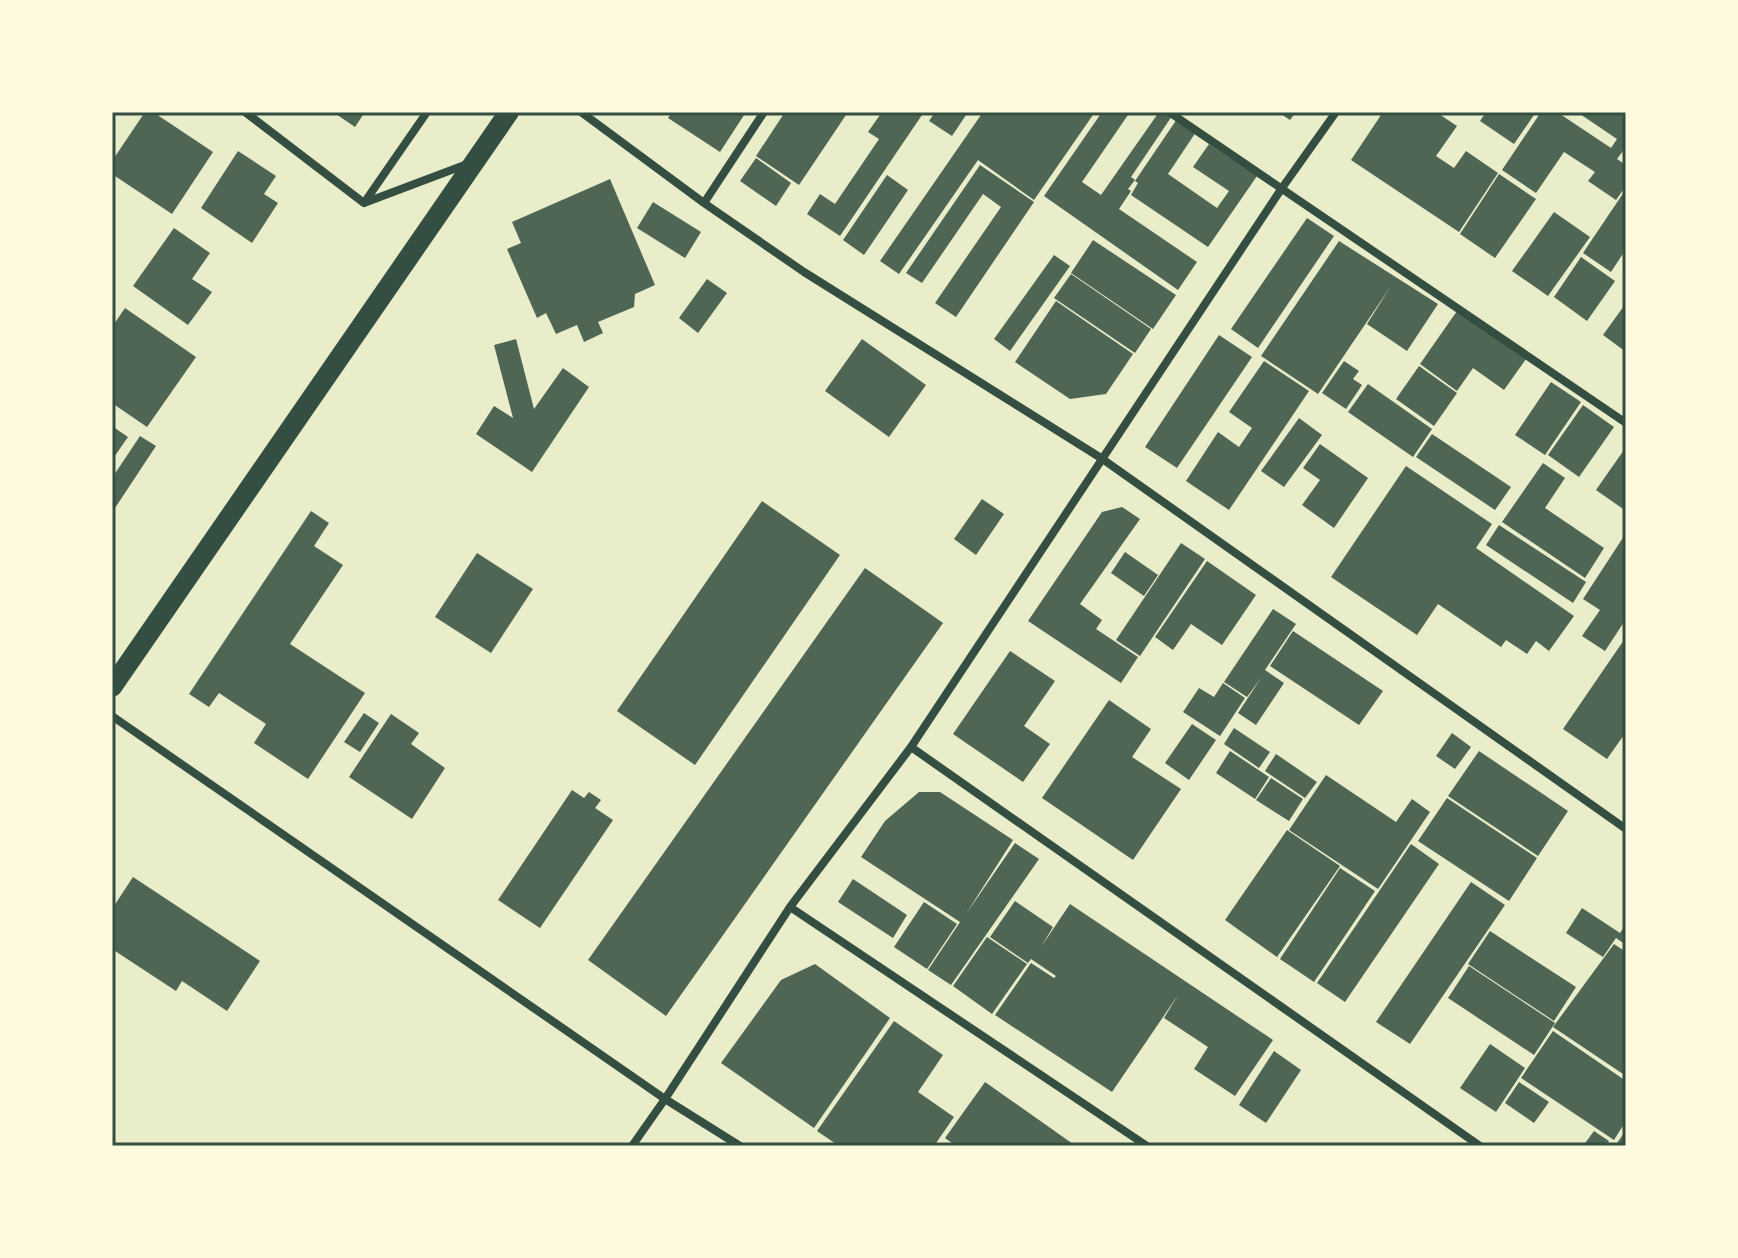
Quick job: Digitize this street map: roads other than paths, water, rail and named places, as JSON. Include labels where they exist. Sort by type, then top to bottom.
[{"type":"main road","points":[[112,687],[509,112]]},
{"type":"street","points":[[245,112],[364,203]]},
{"type":"street","points":[[364,203],[427,112]]},
{"type":"street","points":[[581,112],[804,272],[1101,458],[1626,829]]},
{"type":"street","points":[[704,203],[764,112]]},
{"type":"street","points":[[1169,112],[1626,423]]},
{"type":"street","points":[[632,1146],[790,907],[911,747],[1101,458],[1336,112]]},
{"type":"street","points":[[364,203],[478,159]]},
{"type":"street","points":[[112,716],[665,1099],[740,1146]]},
{"type":"street","points":[[911,747],[1480,1146]]},
{"type":"street","points":[[790,907],[1147,1146]]}]
